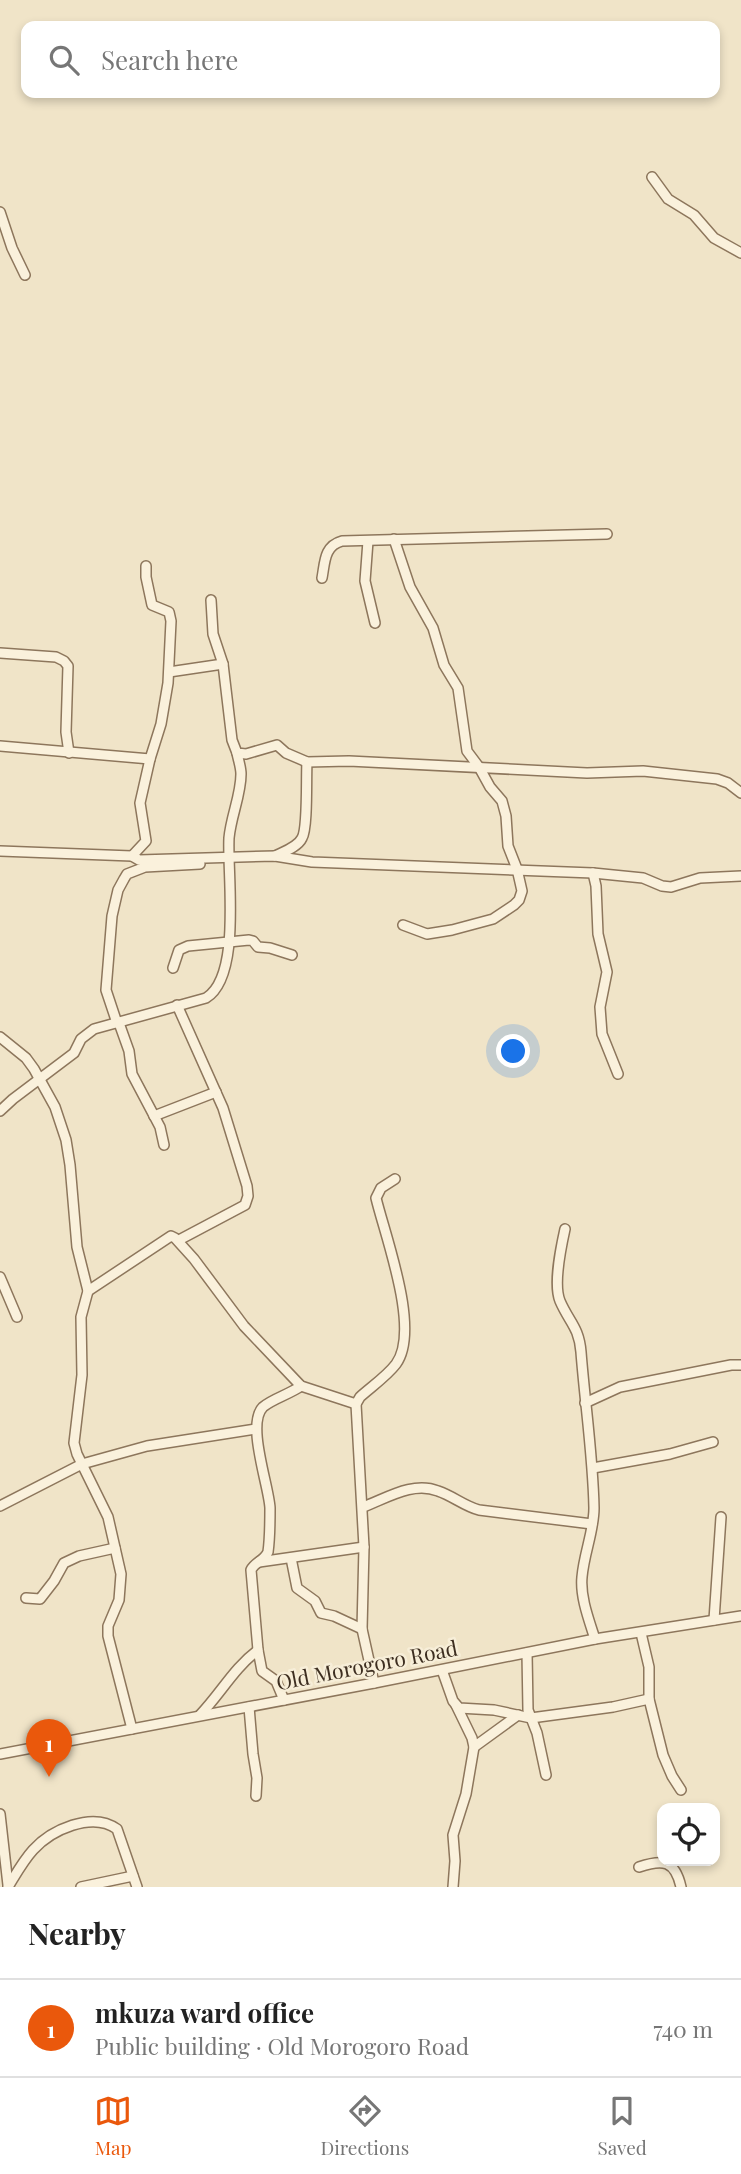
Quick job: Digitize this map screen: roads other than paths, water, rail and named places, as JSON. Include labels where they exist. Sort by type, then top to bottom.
[{"type":"street","points":[[652,177],[668,199],[694,215],[714,238],[741,253]]},
{"type":"street","points":[[0,212],[12,248],[25,275]]},
{"type":"street","points":[[322,578],[327,550],[333,543],[342,541],[607,534]]},
{"type":"street","points":[[394,539],[410,587],[433,628],[444,665],[458,688],[465,746],[490,787],[502,801],[508,846],[522,891],[519,900],[493,919],[427,934],[403,925]]},
{"type":"street","points":[[368,541],[365,581],[375,623]]},
{"type":"street","points":[[132,856],[146,841],[140,803],[161,724],[169,672],[171,616],[165,609],[152,605],[146,566]]},
{"type":"street","points":[[0,1111],[74,1053],[85,1035],[94,1029],[206,998],[213,994],[219,982],[229,953],[232,901],[229,837],[241,773],[232,740],[223,664],[213,634],[211,600]]},
{"type":"street","points":[[0,653],[56,657],[68,666],[66,732],[69,753]]},
{"type":"street","points":[[169,672],[223,664]]},
{"type":"street","points":[[237,752],[246,754],[277,745],[286,753],[307,762],[349,761],[587,773],[643,771],[717,779],[741,793]]},
{"type":"street","points":[[0,746],[150,759]]},
{"type":"street","points":[[275,856],[303,838],[307,762]]},
{"type":"street","points":[[0,851],[132,856],[139,860],[231,860]]},
{"type":"street","points":[[164,1145],[155,1116],[132,1074],[129,1051],[106,990],[112,916],[118,890],[127,874],[135,870],[275,856],[312,862],[593,873],[643,878],[671,887],[700,878],[741,876]]},
{"type":"street","points":[[593,873],[598,934],[607,972],[600,1007],[602,1034],[618,1074]]},
{"type":"street","points":[[173,968],[182,947],[253,940],[258,947],[292,955]]},
{"type":"street","points":[[177,1005],[216,1092],[243,1170],[248,1196],[245,1205],[179,1240]]},
{"type":"street","points":[[0,1037],[26,1058],[55,1107],[66,1140],[77,1247],[88,1291],[81,1317],[82,1375],[74,1443],[108,1517],[121,1574],[121,1589],[108,1626],[108,1636],[132,1729]]},
{"type":"street","points":[[155,1116],[216,1092]]},
{"type":"street","points":[[374,1684],[362,1629],[365,1547],[356,1404],[359,1397],[398,1362],[401,1352],[404,1314],[397,1273],[376,1198],[382,1188],[395,1179]]},
{"type":"street","points":[[565,1229],[558,1294],[579,1333],[593,1468],[594,1512],[581,1579],[586,1613],[595,1639]]},
{"type":"street","points":[[88,1291],[158,1243],[171,1237],[179,1240],[244,1326],[301,1386],[356,1404]]},
{"type":"street","points":[[0,1277],[17,1317]]},
{"type":"street","points":[[585,1403],[620,1387],[741,1365]]},
{"type":"street","points":[[284,1700],[276,1681],[262,1671],[258,1650],[251,1570],[268,1552],[270,1508],[256,1429],[259,1414],[264,1407],[301,1386]]},
{"type":"street","points":[[0,1506],[82,1464],[147,1446],[256,1429]]},
{"type":"street","points":[[593,1468],[670,1454],[713,1442]]},
{"type":"street","points":[[363,1507],[418,1487],[439,1491],[479,1510],[592,1524]]},
{"type":"street","points":[[714,1620],[721,1517]]},
{"type":"street","points":[[259,1562],[365,1547]]},
{"type":"street","points":[[26,1598],[40,1599],[64,1563],[79,1556],[115,1548]]},
{"type":"street","points":[[291,1558],[297,1588],[315,1601],[321,1613],[362,1629]]},
{"type":"street","name":"Old Morogoro Road","points":[[0,1754],[374,1684],[595,1639],[741,1616]]},
{"type":"street","points":[[641,1633],[649,1667],[649,1699],[663,1755],[681,1790]]},
{"type":"street","points":[[199,1716],[233,1673],[258,1650]]},
{"type":"street","points":[[527,1653],[528,1710],[537,1733],[545,1775]]},
{"type":"street","points":[[442,1670],[474,1747],[466,1794],[453,1835],[453,1887]]},
{"type":"street","points":[[456,1705],[459,1708],[531,1718],[613,1707],[649,1699]]},
{"type":"street","points":[[249,1707],[257,1778],[256,1796]]},
{"type":"street","points":[[474,1747],[518,1715]]},
{"type":"street","points":[[0,1814],[8,1887]]},
{"type":"street","points":[[8,1887],[35,1848],[65,1828],[90,1822],[112,1825],[117,1829],[136,1887]]},
{"type":"street","points":[[639,1867],[650,1863],[666,1863],[674,1869],[681,1887]]},
{"type":"street","points":[[81,1887],[133,1876]]},
{"type":"place","name":"mkuza ward office","points":[[49,1777]]}]
